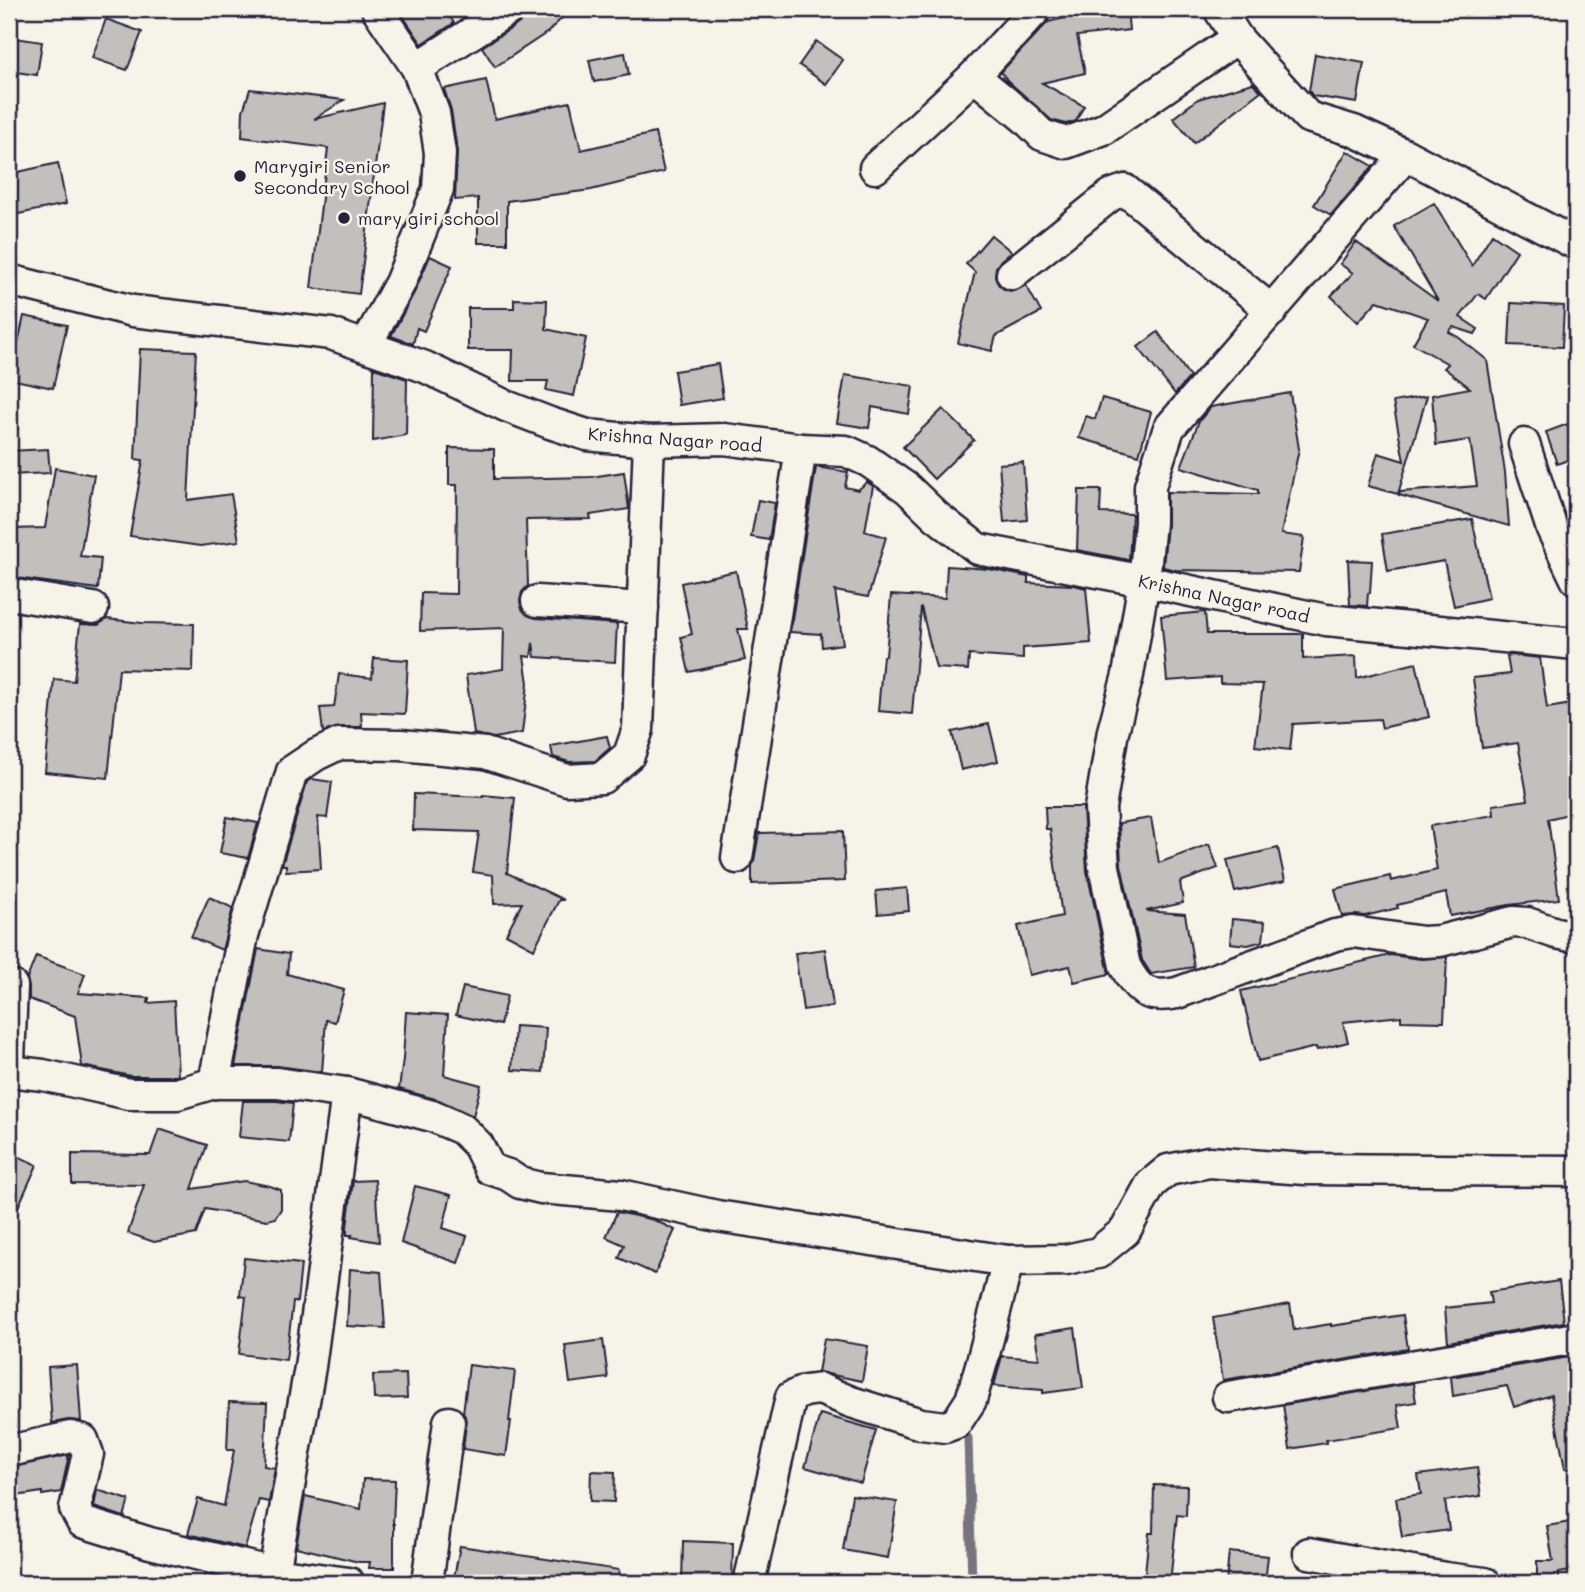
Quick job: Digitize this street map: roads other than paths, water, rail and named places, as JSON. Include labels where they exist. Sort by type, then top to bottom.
[{"type":"street","points":[[366,345],[400,283],[438,189],[440,153],[435,113],[417,68],[377,9]]},
{"type":"street","points":[[417,68],[509,9]]},
{"type":"street","points":[[875,168],[974,76],[1036,9]]},
{"type":"street","points":[[1219,9],[1237,38],[1308,117],[1354,131],[1406,155],[1576,244]]},
{"type":"street","points":[[974,76],[1042,135],[1066,143],[1104,129],[1237,38]]},
{"type":"street","points":[[1406,155],[1169,428],[1150,486],[1150,523],[1144,581],[1128,675],[1113,731],[1100,808],[1104,867],[1125,966],[1132,980],[1145,993],[1162,996],[1177,993],[1318,940],[1353,932],[1440,942],[1513,922],[1527,923],[1576,937]]},
{"type":"street","points":[[1012,274],[1111,195],[1125,190],[1272,311]]},
{"type":"street","name":"Krishna Nagar road","points":[[9,280],[134,311],[331,334],[425,367],[506,407],[587,435],[649,441],[724,439],[801,449],[846,451],[868,461],[908,489],[936,516],[978,549],[1326,620],[1576,644]]},
{"type":"street","points":[[214,1083],[243,935],[292,771],[316,755],[340,744],[401,745],[485,753],[567,780],[602,779],[629,755],[638,729],[649,441]]},
{"type":"street","points":[[1524,444],[1552,529],[1576,579]]},
{"type":"street","points":[[737,858],[801,449]]},
{"type":"street","points":[[9,594],[93,608]]},
{"type":"street","points":[[537,601],[643,608]]},
{"type":"street","points":[[9,985],[12,986],[9,1061]]},
{"type":"street","points":[[9,1071],[43,1075],[129,1094],[177,1094],[214,1083],[277,1083],[347,1093],[432,1116],[463,1129],[478,1145],[490,1169],[508,1175],[520,1183],[541,1188],[621,1195],[717,1216],[1008,1261],[1066,1260],[1098,1253],[1125,1231],[1151,1184],[1168,1170],[1209,1162],[1305,1169],[1576,1171]]},
{"type":"street","points":[[273,1578],[310,1367],[347,1093]]},
{"type":"street","points":[[749,1583],[791,1397],[805,1391],[820,1390],[921,1424],[945,1427],[956,1423],[971,1400],[1008,1261]]},
{"type":"street","points":[[1228,1397],[1576,1338]]},
{"type":"street","points":[[427,1583],[449,1422]]},
{"type":"street","points":[[9,1451],[71,1437],[83,1440],[88,1454],[75,1509],[82,1522],[273,1578],[349,1583]]},
{"type":"street","points":[[1309,1553],[1445,1581],[1485,1583]]},
{"type":"waterway","points":[[968,1438],[972,1583]]},
{"type":"place","name":"Marygiri Senior Secondary School","points":[[240,176]]},
{"type":"place","name":"mary giri school","points":[[344,218]]}]
